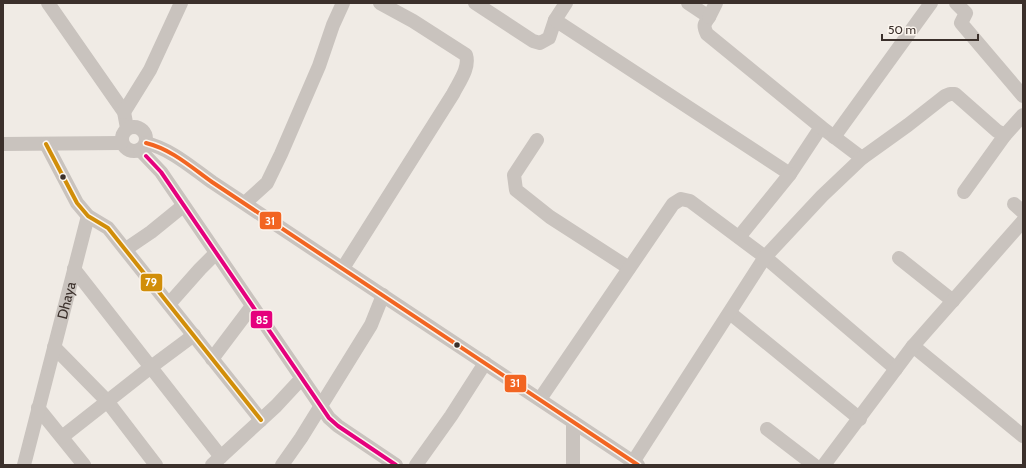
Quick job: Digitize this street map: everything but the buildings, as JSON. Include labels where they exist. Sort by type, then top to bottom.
[{"type":"street","points":[[48,3],[124,112],[128,128]]},
{"type":"street","points":[[124,112],[150,70],[181,3]]},
{"type":"street","points":[[245,203],[267,183],[319,66],[333,25],[343,3]]},
{"type":"street","points":[[343,268],[453,94],[468,61],[466,56],[413,21],[380,3]]},
{"type":"street","points":[[475,3],[533,41],[540,43],[549,38],[556,20],[566,3]]},
{"type":"street","points":[[688,3],[709,17]]},
{"type":"street","points":[[716,3],[704,24],[707,34],[821,127],[862,158]]},
{"type":"street","points":[[834,136],[931,3]]},
{"type":"street","points":[[956,3],[966,12],[961,23],[1023,96]]},
{"type":"street","points":[[556,20],[790,174]]},
{"type":"street","points":[[3,144],[121,143],[129,151],[136,151],[143,147],[166,150],[635,463],[730,313],[758,265],[822,196],[862,158],[945,96],[950,94],[955,94],[997,131],[1005,135]]},
{"type":"street","points":[[964,192],[1005,135],[1022,120]]},
{"type":"street","points":[[121,143],[122,136],[128,128],[135,127],[142,130],[146,136],[143,147]]},
{"type":"street","points":[[739,237],[790,174],[821,127]]},
{"type":"street","points":[[537,140],[514,175],[516,190],[550,217],[629,268]]},
{"type":"street","points":[[46,144],[77,203],[88,216],[108,228],[126,249],[261,420]]},
{"type":"street","points":[[143,147],[329,418],[338,426],[396,465]]},
{"type":"street","points":[[540,399],[673,204],[676,200],[681,199],[690,201],[765,257],[896,369]]},
{"type":"street","points":[[126,249],[151,232],[183,206]]},
{"type":"street","name":"Dhaya","points":[[24,465],[88,216]]},
{"type":"street","points":[[824,465],[860,419],[913,346],[1023,221]]},
{"type":"street","points":[[169,304],[216,253]]},
{"type":"street","points":[[899,258],[953,301]]},
{"type":"street","points":[[74,269],[150,367],[217,461],[261,420],[302,378]]},
{"type":"street","points":[[282,465],[301,438],[320,405],[371,325],[383,295]]},
{"type":"street","points":[[212,359],[252,306]]},
{"type":"street","points":[[730,313],[860,419]]},
{"type":"street","points":[[62,437],[150,367],[194,335]]},
{"type":"street","points":[[913,346],[1023,436]]},
{"type":"street","points":[[54,347],[107,401],[156,465]]},
{"type":"street","points":[[416,465],[485,363]]},
{"type":"street","points":[[38,408],[84,465]]},
{"type":"street","points":[[573,422],[573,465]]},
{"type":"street","points":[[767,429],[814,465]]},
{"type":"transit line","name":"31","points":[[146,143],[164,150],[180,159],[212,182],[638,465]]},
{"type":"transit line","name":"79","points":[[46,144],[77,203],[88,216],[108,228],[261,420]]},
{"type":"transit line","name":"85","points":[[146,156],[161,172],[329,418],[338,426],[396,465]]}]
